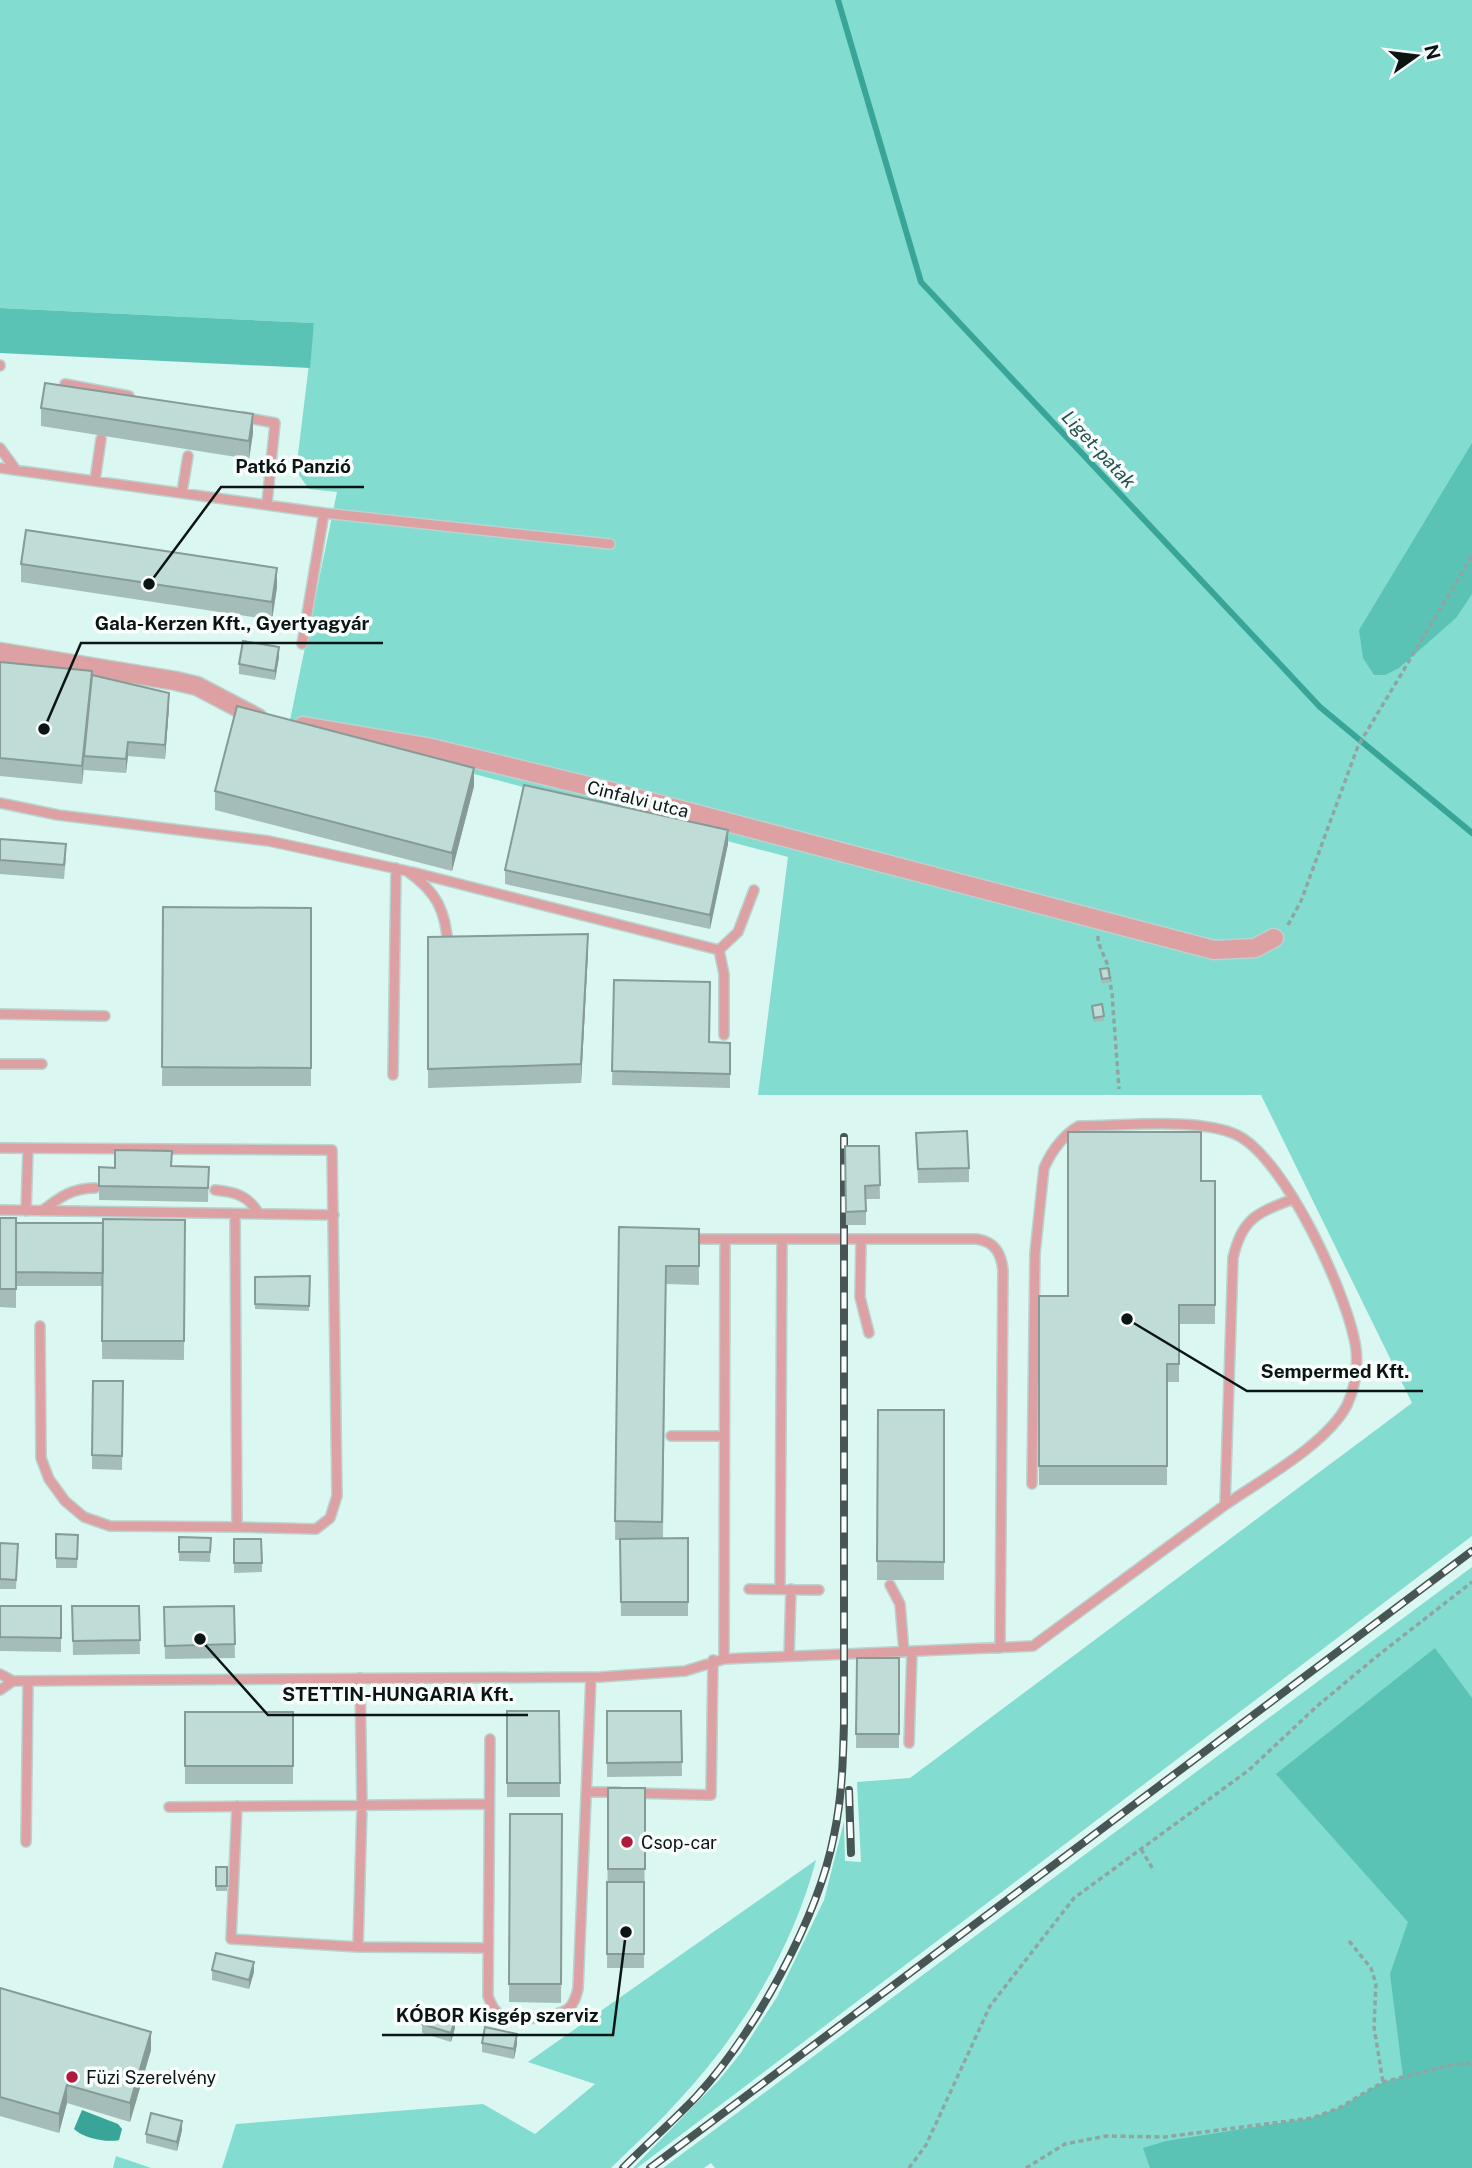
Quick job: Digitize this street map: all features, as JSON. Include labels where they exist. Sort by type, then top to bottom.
[{"type":"street","name":"Cinfalvi utca","points":[[0,652],[197,686],[252,716],[426,747],[609,790],[1214,950],[1255,948],[1274,938]]},
{"type":"lane","points":[[65,384],[144,399]]},
{"type":"lane","points":[[236,416],[275,423],[267,503]]},
{"type":"lane","points":[[95,480],[101,439]]},
{"type":"lane","points":[[0,447],[16,470]]},
{"type":"lane","points":[[182,492],[188,456]]},
{"type":"lane","points":[[0,468],[324,513],[610,544]]},
{"type":"lane","points":[[302,644],[324,513]]},
{"type":"lane","points":[[0,803],[58,816],[269,841],[396,868],[719,950]]},
{"type":"lane","points":[[393,1076],[396,868]]},
{"type":"lane","points":[[407,871],[435,895],[447,926],[448,947]]},
{"type":"lane","points":[[719,950],[738,932],[754,890]]},
{"type":"lane","points":[[719,950],[724,974],[724,1035]]},
{"type":"lane","points":[[0,1014],[105,1016]]},
{"type":"lane","points":[[0,1064],[42,1064]]},
{"type":"lane","points":[[0,1674],[13,1681],[591,1677],[685,1671],[719,1660],[1026,1648],[1042,1642],[1325,1433],[1348,1404],[1356,1378],[1356,1347],[1338,1289],[1293,1199],[1256,1149],[1237,1135],[1200,1125],[1079,1126],[1068,1133],[1049,1156],[1044,1168],[1036,1241],[1032,1484]]},
{"type":"lane","points":[[0,1147],[332,1150],[337,1496],[330,1518],[316,1529],[110,1526],[84,1517],[65,1501],[49,1479],[41,1458],[40,1326]]},
{"type":"lane","points":[[26,1211],[28,1149]]},
{"type":"lane","points":[[42,1211],[72,1190],[95,1188]]},
{"type":"lane","points":[[215,1190],[239,1194],[249,1199],[259,1214]]},
{"type":"lane","points":[[1225,1506],[1233,1258],[1237,1240],[1252,1218],[1264,1210],[1293,1199]]},
{"type":"lane","points":[[0,1210],[334,1214]]},
{"type":"lane","points":[[234,1214],[237,1527]]},
{"type":"lane","points":[[671,1239],[986,1241],[999,1251],[1003,1270],[1000,1648]]},
{"type":"lane","points":[[587,1792],[711,1795],[719,1660],[725,1240]]},
{"type":"lane","points":[[780,1589],[782,1240]]},
{"type":"lane","points":[[861,1240],[860,1297],[869,1333]]},
{"type":"lane","points":[[671,1436],[724,1436]]},
{"type":"lane","points":[[890,1585],[900,1604],[908,1651],[909,1743]]},
{"type":"lane","points":[[749,1589],[820,1590]]},
{"type":"lane","points":[[789,1656],[791,1589]]},
{"type":"lane","points":[[491,1739],[488,1996],[497,2011],[505,2016],[550,2016],[567,2010],[576,1998],[591,1677]]},
{"type":"lane","points":[[358,1947],[362,1805],[360,1678]]},
{"type":"lane","points":[[0,1690],[13,1681]]},
{"type":"lane","points":[[26,1842],[28,1681]]},
{"type":"lane","points":[[169,1807],[489,1804]]},
{"type":"lane","points":[[237,1806],[231,1940],[358,1947],[488,1948]]},
{"type":"path","points":[[1274,938],[1286,929],[1301,901],[1358,746],[1472,556]]},
{"type":"path","points":[[1099,920],[1098,942],[1107,962],[1112,994],[1119,1089]]},
{"type":"path","points":[[909,2168],[926,2146],[990,2006],[1074,1898],[1249,1770],[1366,1666],[1472,1582]]},
{"type":"path","points":[[1142,1849],[1154,1871]]},
{"type":"path","points":[[1349,1941],[1371,1968],[1376,1983],[1374,2027],[1383,2082]]},
{"type":"path","points":[[1026,2168],[1065,2144],[1106,2136],[1165,2137],[1312,2118],[1339,2108],[1383,2082],[1451,2065],[1472,2063]]},
{"type":"shaded area","points":[[0,0],[1472,0],[1472,1536],[637,2168],[633,2168],[719,2080],[740,2054],[777,1997],[824,1900],[844,1822],[845,1861],[861,1862],[857,1782],[910,1778],[1412,1403],[1261,1095],[758,1095],[788,857],[414,758],[288,730],[337,492],[309,489],[296,471],[314,323],[0,308]]},
{"type":"shaded area","points":[[0,308],[314,323],[310,368],[0,353]]},
{"type":"shaded area","points":[[1472,443],[1472,594],[1456,618],[1399,668],[1385,675],[1374,675],[1363,658],[1359,630]]},
{"type":"shaded area","points":[[1472,1567],[1472,2168],[715,2168],[711,2163],[704,2168],[663,2168]]},
{"type":"shaded area","points":[[1435,1648],[1472,1698],[1472,2168],[1150,2168],[1143,2148],[1166,2141],[1312,2118],[1339,2108],[1383,2082],[1403,2077],[1390,1974],[1408,1922],[1276,1774]]},
{"type":"shaded area","points":[[816,1860],[794,1925],[744,2018],[702,2074],[663,2118],[611,2168],[222,2168],[236,2124],[483,2104],[535,2134],[595,2084],[528,2062]]},
{"type":"shaded area","points":[[82,2110],[118,2124],[122,2129],[119,2140],[95,2139],[74,2129]]},
{"type":"shaded area","points":[[116,2156],[151,2168],[113,2168]]},
{"type":"building","points":[[45,383],[253,414],[249,441],[41,408]]},
{"type":"building","points":[[26,530],[277,568],[272,602],[21,564]]},
{"type":"building","points":[[243,641],[279,647],[275,671],[239,664]]},
{"type":"building","points":[[0,662],[92,671],[82,766],[0,758]]},
{"type":"building","points":[[92,675],[169,693],[165,745],[128,742],[126,759],[84,756]]},
{"type":"building","points":[[237,706],[474,768],[452,853],[215,791]]},
{"type":"building","points":[[524,785],[728,830],[710,915],[505,870]]},
{"type":"building","points":[[0,839],[66,844],[64,865],[0,860]]},
{"type":"building","points":[[163,907],[311,908],[311,1068],[162,1067]]},
{"type":"building","points":[[588,934],[581,1064],[428,1069],[428,937]]},
{"type":"building","points":[[1108,968],[1110,978],[1102,979],[1100,969]]},
{"type":"building","points":[[614,980],[710,982],[709,1042],[730,1043],[730,1074],[612,1071]]},
{"type":"building","points":[[1102,1004],[1104,1016],[1094,1018],[1092,1006]]},
{"type":"building","points":[[967,1131],[969,1168],[918,1169],[916,1133]]},
{"type":"building","points":[[1068,1132],[1201,1132],[1201,1181],[1215,1181],[1215,1305],[1179,1305],[1179,1364],[1167,1364],[1167,1466],[1039,1466],[1039,1296],[1068,1296]]},
{"type":"building","points":[[845,1146],[879,1146],[880,1185],[865,1186],[866,1211],[846,1212]]},
{"type":"building","points":[[115,1150],[172,1151],[171,1166],[209,1167],[208,1188],[99,1186],[99,1167],[115,1168]]},
{"type":"building","points":[[0,1218],[16,1218],[16,1289],[0,1289]]},
{"type":"building","points":[[103,1219],[185,1220],[184,1341],[102,1341]]},
{"type":"building","points":[[16,1223],[103,1223],[103,1273],[16,1272]]},
{"type":"building","points":[[619,1227],[699,1229],[699,1266],[666,1266],[662,1522],[615,1521]]},
{"type":"building","points":[[310,1276],[309,1306],[255,1304],[255,1277]]},
{"type":"building","points":[[93,1381],[123,1381],[122,1456],[92,1455]]},
{"type":"building","points":[[878,1410],[944,1410],[944,1562],[877,1561]]},
{"type":"building","points":[[56,1534],[78,1535],[77,1559],[56,1558]]},
{"type":"building","points":[[179,1537],[211,1538],[210,1552],[179,1552]]},
{"type":"building","points":[[688,1538],[688,1602],[621,1602],[620,1539]]},
{"type":"building","points":[[234,1539],[261,1539],[262,1563],[234,1563]]},
{"type":"building","points":[[0,1543],[18,1544],[16,1580],[0,1579]]},
{"type":"building","points":[[0,1606],[61,1606],[61,1638],[0,1637]]},
{"type":"building","points":[[72,1606],[139,1606],[140,1640],[73,1641]]},
{"type":"building","points":[[234,1606],[235,1644],[165,1646],[164,1607]]},
{"type":"building","points":[[857,1658],[899,1658],[899,1734],[856,1734]]},
{"type":"building","points":[[507,1711],[559,1711],[560,1783],[507,1783]]},
{"type":"building","points":[[607,1711],[681,1711],[682,1762],[607,1763]]},
{"type":"building","points":[[185,1712],[293,1712],[293,1766],[185,1766]]},
{"type":"building","name":"Csop-car","points":[[608,1788],[645,1788],[645,1869],[608,1869]]},
{"type":"building","points":[[510,1814],[562,1814],[561,1984],[509,1984]]},
{"type":"building","points":[[216,1867],[227,1867],[227,1886],[216,1886]]},
{"type":"building","points":[[607,1882],[644,1882],[644,1954],[607,1954]]},
{"type":"building","points":[[216,1953],[254,1962],[249,1980],[212,1970]]},
{"type":"building","name":"Füzi Szerelvény","points":[[0,1988],[151,2032],[130,2103],[67,2085],[59,2114],[0,2097]]},
{"type":"building","points":[[426,2010],[455,2019],[451,2033],[422,2024]]},
{"type":"building","points":[[485,2027],[517,2034],[514,2049],[482,2043]]},
{"type":"building","points":[[151,2113],[182,2121],[177,2142],[146,2134]]},
{"type":"waterway","name":"Liget-patak","points":[[838,0],[921,282],[1320,707],[1472,833]]},
{"type":"railway","points":[[623,2168],[696,2097],[718,2071],[761,2009],[781,1974],[814,1903],[834,1835],[843,1765],[844,1723],[844,1137]]},
{"type":"railway","points":[[650,2168],[1472,1551]]},
{"type":"railway","points":[[849,1790],[851,1853]]},
{"type":"place","name":"Patkó Panzió","points":[[149,584]]},
{"type":"place","name":"Gala-Kerzen Kft., Gyertyagyár","points":[[44,729]]},
{"type":"place","name":"Sempermed Kft.","points":[[1127,1319]]},
{"type":"place","name":"STETTIN-HUNGARIA Kft.","points":[[200,1639]]},
{"type":"place","name":"Csop-car","points":[[627,1842]]},
{"type":"place","name":"KÓBOR Kisgép szerviz","points":[[626,1932]]},
{"type":"place","name":"Füzi Szerelvény","points":[[72,2077]]}]
